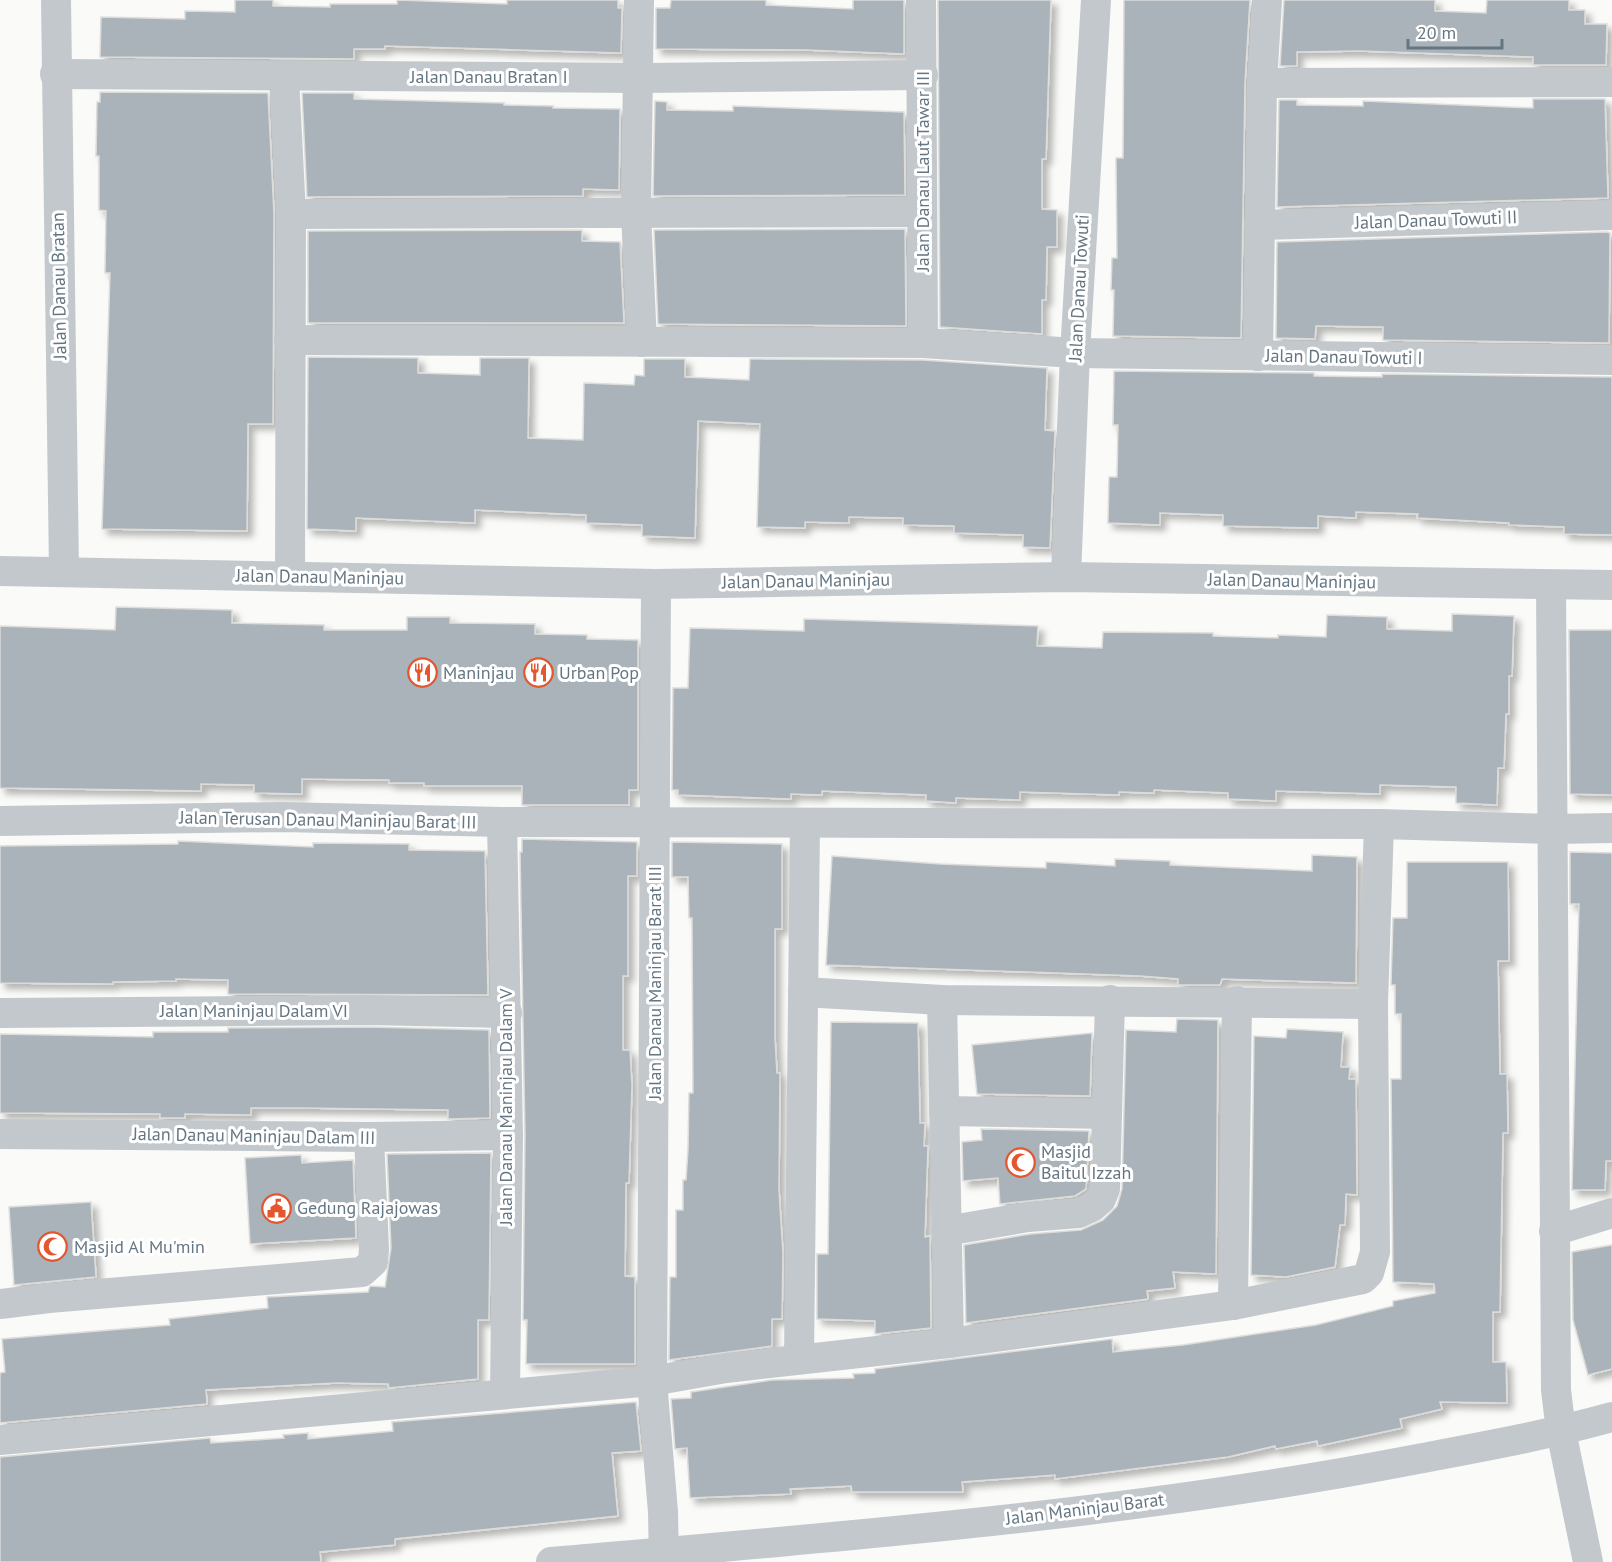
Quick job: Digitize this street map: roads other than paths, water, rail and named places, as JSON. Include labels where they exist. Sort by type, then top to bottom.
[{"type":"street","name":"Jalan Danau Bratan","points":[[56,0],[55,74],[64,571]]},
{"type":"street","points":[[639,0],[640,78],[636,213],[642,342]]},
{"type":"street","name":"Jalan Danau Laut Tawar III","points":[[921,0],[923,342]]},
{"type":"street","name":"Jalan Danau Towuti","points":[[1066,577],[1075,353],[1096,0]]},
{"type":"street","points":[[1258,356],[1262,83],[1267,0]]},
{"type":"street","name":"Jalan Danau Bratan I","points":[[55,74],[640,78],[923,75]]},
{"type":"street","points":[[284,76],[291,214],[290,576]]},
{"type":"street","points":[[1262,83],[1612,82]]},
{"type":"street","points":[[291,214],[922,212]]},
{"type":"street","name":"Jalan Danau Towuti II","points":[[1259,225],[1612,215]]},
{"type":"street","name":"Jalan Danau Towuti I","points":[[289,340],[923,342],[1075,353],[1612,360]]},
{"type":"street","name":"Jalan Danau Maninjau","points":[[0,571],[656,584],[1066,577],[1612,585]]},
{"type":"street","name":"Jalan Danau Maninjau Barat III","points":[[656,584],[652,1381],[663,1512],[664,1557]]},
{"type":"street","points":[[1551,585],[1556,1390],[1561,1431],[1588,1562]]},
{"type":"street","name":"Jalan Terusan Danau Maninjau Barat III","points":[[0,821],[281,817],[502,822],[1378,824],[1554,830],[1612,828]]},
{"type":"street","name":"Jalan Danau Maninjau Dalam V","points":[[502,822],[508,1135],[505,1393]]},
{"type":"street","points":[[799,1358],[805,824]]},
{"type":"street","points":[[0,1440],[652,1381],[799,1358],[949,1343],[1233,1305],[1363,1279],[1369,1274],[1375,1252],[1373,1004],[1378,824]]},
{"type":"street","points":[[803,992],[942,1000],[1373,1004]]},
{"type":"street","points":[[942,1000],[949,1343]]},
{"type":"street","points":[[946,1231],[1028,1217],[1079,1213],[1092,1207],[1101,1198],[1105,1189],[1110,1000]]},
{"type":"street","points":[[1233,1305],[1237,1001]]},
{"type":"street","name":"Jalan Maninjau Dalam VI","points":[[0,1012],[368,1010],[507,1013]]},
{"type":"street","points":[[944,1111],[1107,1114]]},
{"type":"street","name":"Jalan Danau Maninjau Dalam III","points":[[0,1134],[369,1137],[508,1135]]},
{"type":"street","points":[[0,1304],[362,1272],[373,1262],[374,1249],[369,1137]]},
{"type":"street","points":[[1554,1231],[1612,1213]]},
{"type":"street","name":"Jalan Maninjau Barat","points":[[552,1562],[664,1557],[1110,1508],[1314,1479],[1561,1431],[1612,1417]]},
{"type":"place","name":"Maninjau","points":[[422,673]]},
{"type":"place","name":"Urban Pop","points":[[538,673]]},
{"type":"place","name":"Masjid Baitul Izzah","points":[[1020,1162]]},
{"type":"place","name":"Gedung Rajajowas","points":[[276,1208]]},
{"type":"place","name":"Masjid Al Mu'min","points":[[53,1247]]}]
